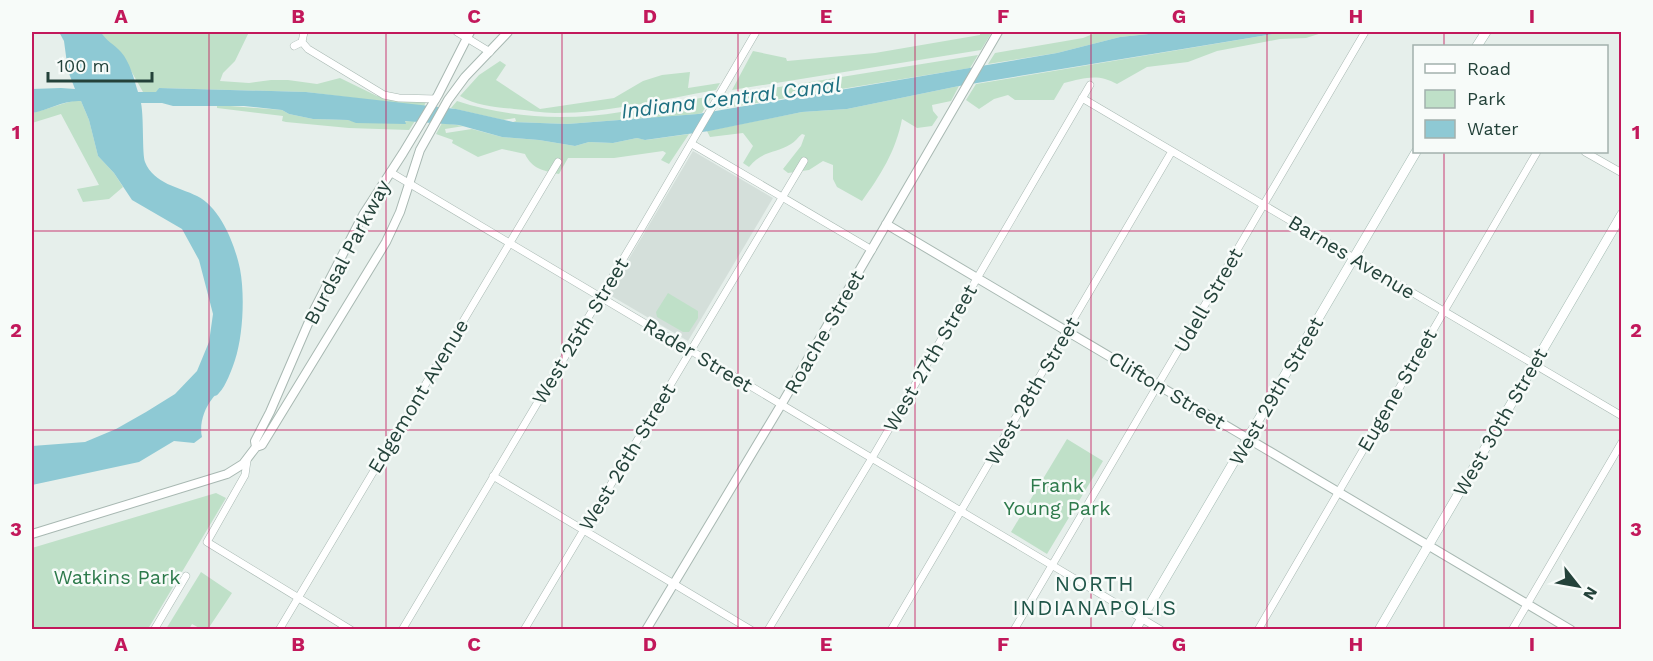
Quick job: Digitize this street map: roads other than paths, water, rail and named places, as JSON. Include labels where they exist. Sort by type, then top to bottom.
[{"type":"main road","points":[[1478,45],[1486,32]]},
{"type":"main road","name":"West 29th Street","points":[[1136,630],[1415,153]]},
{"type":"main road","name":"West 30th Street","points":[[1379,630],[1622,214]]},
{"type":"street","points":[[302,42],[304,32]]},
{"type":"street","points":[[457,32],[468,34],[490,52]]},
{"type":"street","points":[[351,630],[207,542],[244,475],[247,461],[256,447],[262,445],[386,242],[400,212],[417,157],[448,100],[465,77],[508,32]]},
{"type":"street","name":"West 25th Street","points":[[402,630],[756,32]]},
{"type":"street","name":"Roache Street","points":[[646,630],[872,250],[998,32]]},
{"type":"street","name":"Udell Street","points":[[1014,630],[1365,32]]},
{"type":"street","name":"Burdsal Parkway","points":[[256,447],[255,441],[320,297],[368,206],[434,102],[468,34]]},
{"type":"street","points":[[294,46],[302,42]]},
{"type":"street","points":[[302,42],[308,49],[384,95],[434,102]]},
{"type":"street","name":"West 27th Street","points":[[768,630],[872,458],[1090,85]]},
{"type":"street","name":"Barnes Avenue","points":[[1083,98],[1622,416]]},
{"type":"street","points":[[693,141],[783,198],[872,250]]},
{"type":"street","name":"West 28th Street","points":[[891,630],[1172,151]]},
{"type":"street","name":"Eugene Street","points":[[1258,630],[1537,153]]},
{"type":"street","points":[[1587,153],[1622,173]]},
{"type":"street","name":"West 26th Street","points":[[524,630],[804,161]]},
{"type":"street","name":"Edgemont Avenue","points":[[279,630],[558,162]]},
{"type":"street","name":"Rader Street","points":[[390,172],[1161,630]]},
{"type":"street","name":"Clifton Street","points":[[886,224],[1571,630]]},
{"type":"street","points":[[1512,630],[1622,442]]},
{"type":"street","points":[[32,534],[221,477],[247,461]]},
{"type":"street","points":[[493,476],[751,630]]},
{"type":"street","points":[[154,630],[186,576]]},
{"type":"water","points":[[59,32],[101,32],[124,56],[138,92],[156,92],[159,88],[306,92],[456,109],[513,122],[567,124],[698,114],[1057,53],[1120,37],[1168,32],[1285,32],[959,86],[847,109],[802,112],[709,131],[645,140],[637,138],[613,143],[589,142],[575,146],[502,137],[459,125],[405,121],[406,124],[356,123],[348,120],[313,119],[289,114],[282,110],[244,106],[173,106],[162,103],[141,103],[144,157],[149,169],[161,180],[206,202],[220,218],[235,249],[242,279],[243,303],[240,339],[235,360],[224,386],[213,397],[205,412],[201,427],[202,437],[194,443],[174,441],[139,462],[32,485],[32,446],[85,442],[116,429],[175,394],[197,371],[209,342],[213,314],[199,260],[182,229],[132,200],[114,173],[98,156],[89,120],[81,101],[68,102],[32,113],[32,89],[75,89],[68,71],[64,41]]},
{"type":"district","name":"NORTH INDIANAPOLIS","points":[[1095,596]]},
{"type":"water label","name":"Indiana Central Canal","points":[[731,98]]},
{"type":"park label","name":"Frank Young Park","points":[[1057,496]]},
{"type":"park label","name":"Watkins Park","points":[[117,577]]}]
